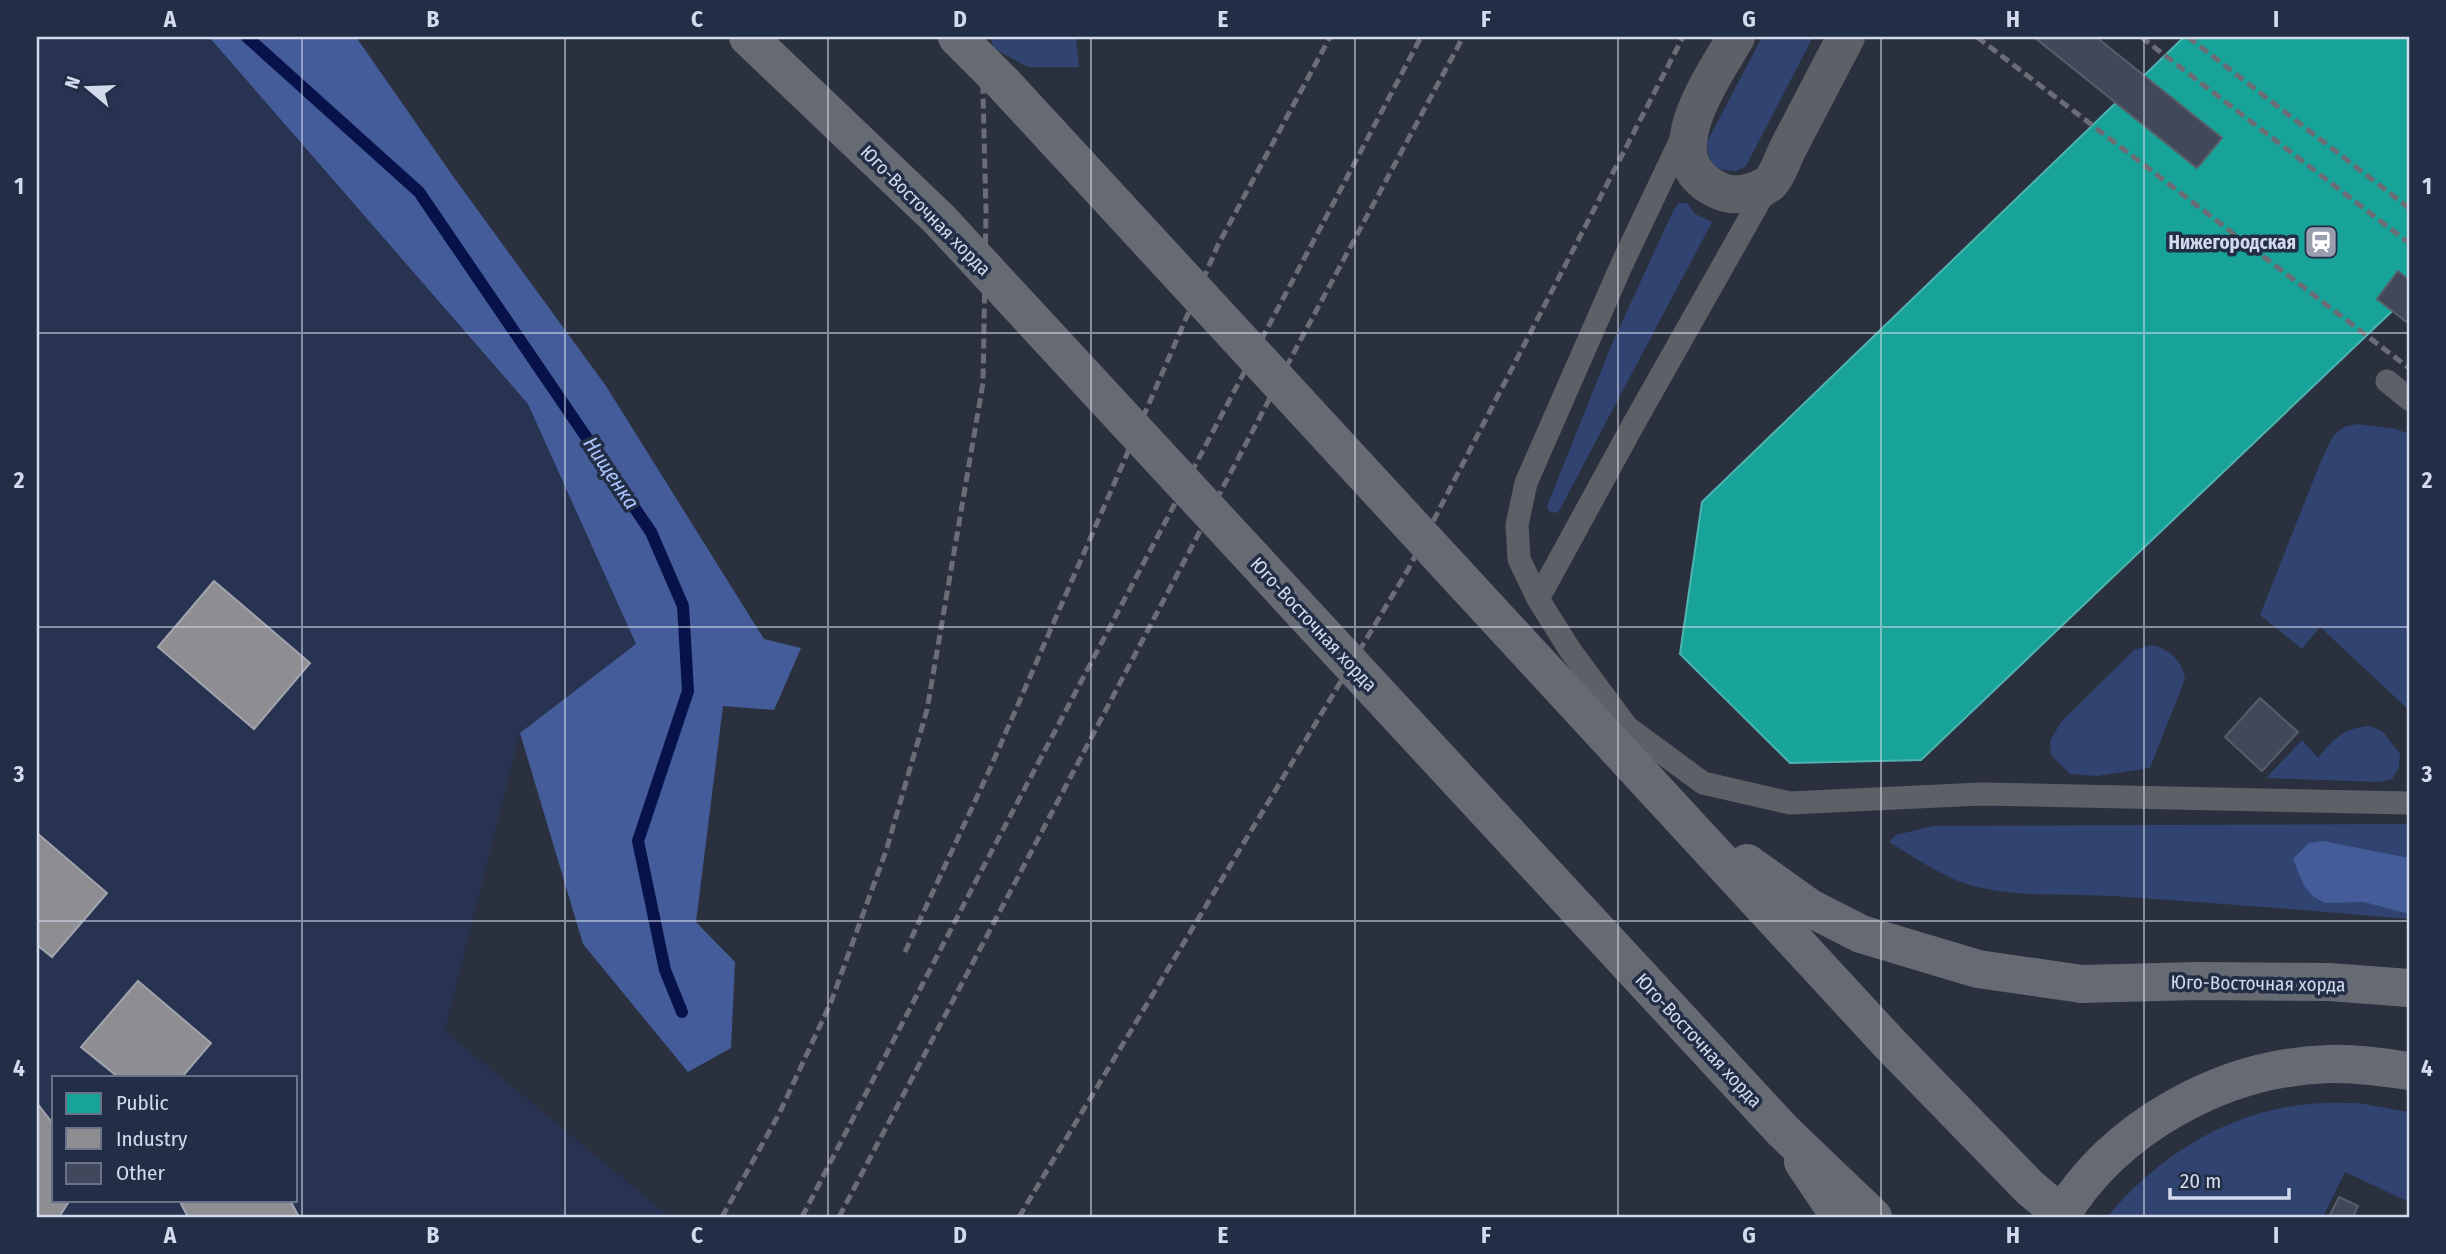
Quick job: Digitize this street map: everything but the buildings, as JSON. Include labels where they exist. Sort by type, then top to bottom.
[{"type":"main road","name":"Юго-Восточная хорда","points":[[748,37],[939,219],[1783,1131],[1873,1217]]},
{"type":"main road","name":"Юго-Восточная хорда","points":[[957,37],[1013,93],[1889,1043],[2030,1188],[2065,1217]]},
{"type":"main road","name":"Юго-Восточная хорда","points":[[1655,789],[1766,878],[1810,908],[1861,934],[1978,969],[2082,984],[2329,982],[2409,988]]},
{"type":"main road","points":[[2060,1217],[2095,1170],[2130,1138],[2169,1111],[2211,1090],[2256,1075],[2330,1064],[2409,1071]]},
{"type":"main road","points":[[1783,1131],[1840,1217]]},
{"type":"street","points":[[1736,37],[1691,119],[1688,149],[1693,171],[1707,186],[1729,195],[1744,194],[1770,182],[1846,37]]},
{"type":"lane","points":[[1691,119],[1669,161],[1526,483],[1517,525],[1519,559],[1538,599],[1570,650],[1627,727],[1703,783],[1790,803],[1981,794],[2409,803]]},
{"type":"lane","points":[[1538,599],[1770,182]]},
{"type":"lane","points":[[2387,382],[2409,398]]},
{"type":"shaded area","points":[[37,37],[209,37],[528,404],[636,644],[520,733],[445,1031],[670,1217],[37,1217]]},
{"type":"shaded area","points":[[209,37],[356,37],[455,179],[606,386],[764,639],[801,648],[774,710],[723,706],[696,922],[735,962],[731,1048],[688,1072],[583,944],[520,733],[636,644],[528,404]]},
{"type":"shaded area","points":[[991,37],[1076,37],[1079,67],[1028,67],[993,48]]},
{"type":"shaded area","points":[[1762,37],[1813,37],[1746,166],[1737,171],[1722,170],[1713,166],[1707,142]]},
{"type":"shaded area","points":[[1679,203],[1687,203],[1695,214],[1712,222],[1559,511],[1549,511],[1547,506],[1611,346]]},
{"type":"shaded area","points":[[2357,424],[2396,429],[2409,434],[2409,710],[2320,627],[2302,649],[2260,615],[2333,436],[2344,427]]},
{"type":"shaded area","points":[[2150,645],[2174,656],[2185,679],[2150,768],[2097,776],[2070,774],[2051,755],[2050,741],[2061,722],[2134,650]]},
{"type":"shaded area","points":[[2371,726],[2383,732],[2400,754],[2399,768],[2392,779],[2380,782],[2266,778],[2302,740],[2318,758],[2340,735]]},
{"type":"shaded area","points":[[2409,824],[2409,919],[2112,896],[1995,891],[1949,877],[1889,842],[1896,835],[1933,826]]},
{"type":"shaded area","points":[[2323,841],[2409,858],[2409,914],[2364,902],[2325,903],[2313,896],[2304,886],[2293,859],[2309,843]]},
{"type":"shaded area","points":[[2316,1103],[2358,1103],[2409,1112],[2409,1202],[2345,1172],[2323,1217],[2107,1217],[2127,1195],[2172,1156],[2224,1127],[2280,1108]]},
{"type":"waterway","name":"Нищенка","points":[[247,37],[419,192],[651,532],[683,606],[688,691],[638,841],[665,970],[682,1012]]},
{"type":"railway","points":[[722,1217],[780,1112],[831,1002],[886,851],[927,710],[983,383],[986,211],[982,55],[979,37]]},
{"type":"railway","points":[[905,952],[989,771],[1218,245],[1330,37]]},
{"type":"railway","points":[[802,1217],[1421,37]]},
{"type":"railway","points":[[839,1217],[1463,37]]},
{"type":"railway","points":[[1019,1217],[1409,568],[1683,37]]},
{"type":"railway","points":[[1977,37],[2409,368]]},
{"type":"railway","points":[[2141,37],[2409,243]]},
{"type":"railway","points":[[2188,37],[2409,208]]},
{"type":"place","name":"Нижегородская","points":[[2321,242]]}]
